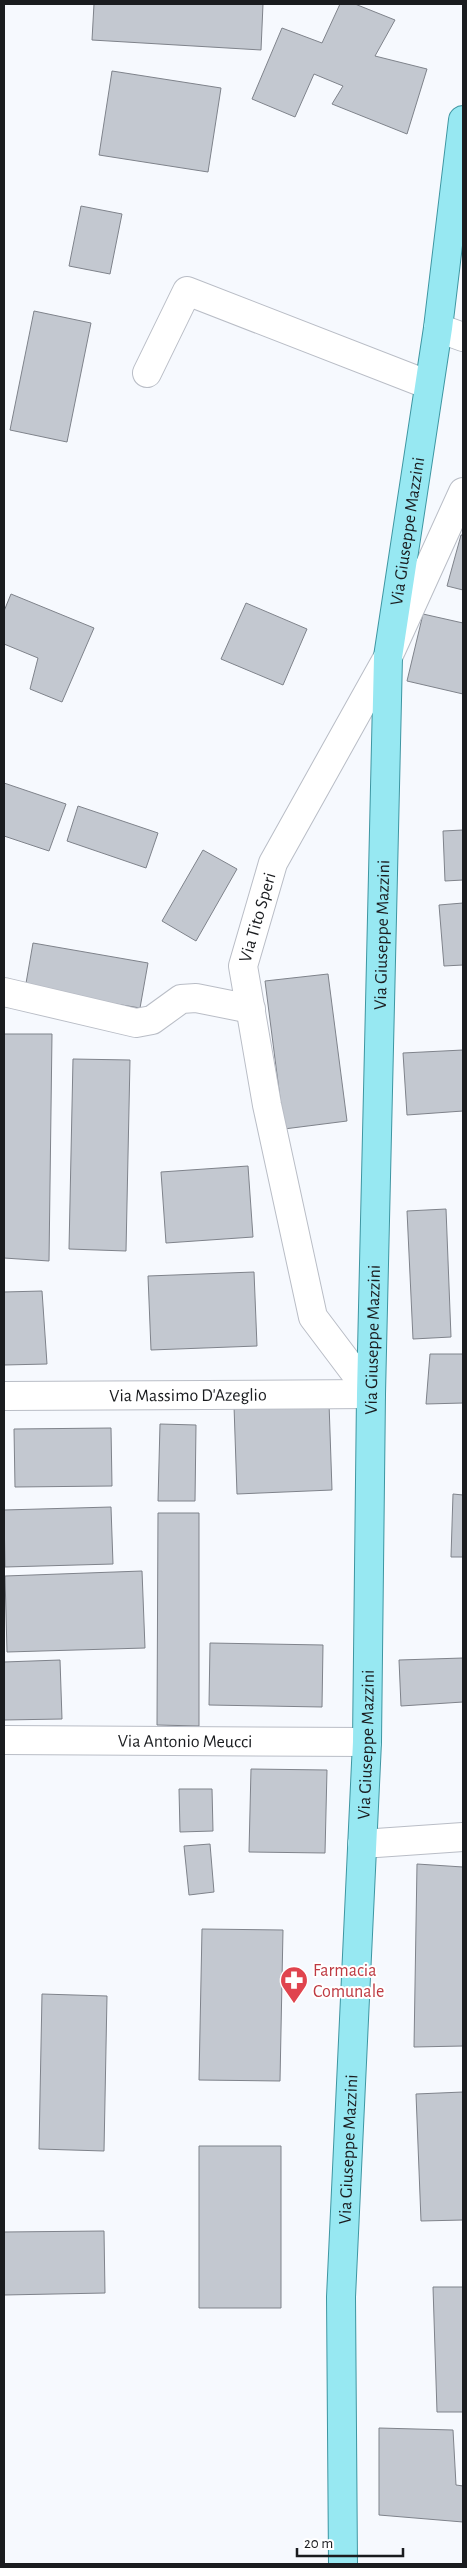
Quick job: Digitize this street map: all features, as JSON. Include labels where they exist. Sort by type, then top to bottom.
[{"type":"main road","name":"Via Giuseppe Mazzini","points":[[343,2564],[341,2297],[367,1742],[371,1394],[388,657],[429,385],[451,333],[463,120]]},
{"type":"street","points":[[147,373],[187,291],[429,385]]},
{"type":"street","name":"Via Tito Speri","points":[[371,1394],[313,1317],[267,1105],[243,966],[273,863],[388,657],[463,492]]},
{"type":"street","points":[[4,992],[136,1023],[152,1020],[181,998],[196,998],[250,1008]]},
{"type":"street","name":"Via Massimo D'Azeglio","points":[[4,1396],[371,1394]]},
{"type":"street","name":"Via Antonio Meucci","points":[[4,1740],[367,1742]]},
{"type":"street","points":[[362,1844],[463,1837]]},
{"type":"building","points":[[94,4],[263,4],[261,50],[92,40]]},
{"type":"building","points":[[340,4],[355,4],[395,20],[375,56],[427,69],[407,134],[332,104],[343,86],[314,74],[295,117],[252,99],[282,28],[322,43]]},
{"type":"building","points":[[112,71],[221,88],[208,172],[99,155]]},
{"type":"building","points":[[81,206],[122,214],[110,274],[69,266]]},
{"type":"building","points":[[34,311],[91,323],[67,442],[10,430]]},
{"type":"building","points":[[461,535],[463,535],[463,590],[447,586]]},
{"type":"building","points":[[11,594],[94,628],[62,702],[30,689],[38,658],[4,644],[4,611]]},
{"type":"building","points":[[246,603],[307,629],[283,685],[221,659]]},
{"type":"building","points":[[423,614],[463,623],[463,694],[407,681]]},
{"type":"building","points":[[4,783],[66,804],[49,851],[4,836]]},
{"type":"building","points":[[78,806],[158,833],[146,868],[67,841]]},
{"type":"building","points":[[463,830],[463,880],[445,881],[443,831]]},
{"type":"building","points":[[203,850],[237,869],[196,941],[162,921]]},
{"type":"building","points":[[463,903],[463,965],[444,966],[439,905]]},
{"type":"building","points":[[33,943],[148,963],[140,1008],[25,989]]},
{"type":"building","points":[[328,974],[347,1121],[284,1129],[265,981]]},
{"type":"building","points":[[4,1034],[52,1034],[49,1261],[4,1258]]},
{"type":"building","points":[[463,1050],[463,1111],[407,1115],[403,1053]]},
{"type":"building","points":[[73,1059],[130,1060],[126,1251],[69,1249]]},
{"type":"building","points":[[248,1166],[253,1237],[166,1243],[161,1172]]},
{"type":"building","points":[[446,1209],[451,1337],[413,1339],[407,1211]]},
{"type":"building","points":[[254,1272],[257,1346],[151,1350],[148,1276]]},
{"type":"building","points":[[42,1291],[47,1364],[4,1365],[4,1292]]},
{"type":"building","points":[[430,1354],[463,1354],[463,1403],[426,1404]]},
{"type":"building","points":[[329,1403],[332,1490],[237,1494],[234,1406]]},
{"type":"building","points":[[160,1424],[196,1425],[195,1501],[158,1501]]},
{"type":"building","points":[[111,1428],[112,1486],[15,1487],[14,1429]]},
{"type":"building","points":[[453,1494],[463,1495],[463,1557],[451,1557]]},
{"type":"building","points":[[111,1507],[113,1564],[5,1567],[4,1510]]},
{"type":"building","points":[[158,1513],[199,1513],[199,1726],[157,1725]]},
{"type":"building","points":[[142,1571],[145,1648],[7,1652],[5,1576]]},
{"type":"building","points":[[210,1643],[323,1645],[322,1707],[209,1705]]},
{"type":"building","points":[[463,1658],[463,1702],[401,1706],[399,1660]]},
{"type":"building","points":[[60,1660],[62,1719],[4,1720],[4,1662]]},
{"type":"building","points":[[251,1769],[327,1770],[325,1853],[249,1852]]},
{"type":"building","points":[[179,1789],[212,1789],[213,1831],[180,1832]]},
{"type":"building","points":[[210,1844],[214,1892],[189,1895],[184,1846]]},
{"type":"building","points":[[417,1864],[463,1867],[463,2046],[414,2047]]},
{"type":"building","points":[[202,1929],[283,1930],[280,2081],[199,2080]]},
{"type":"building","points":[[42,1994],[107,1996],[104,2151],[39,2149]]},
{"type":"building","points":[[463,2092],[463,2220],[421,2221],[416,2094]]},
{"type":"building","points":[[199,2146],[281,2146],[281,2308],[199,2308]]},
{"type":"building","points":[[104,2231],[105,2293],[4,2295],[4,2232]]},
{"type":"building","points":[[433,2287],[463,2287],[463,2412],[437,2412]]},
{"type":"building","points":[[379,2428],[453,2430],[456,2485],[463,2486],[463,2522],[379,2515]]},
{"type":"place","name":"Farmacia Comunale","points":[[294,2004]]}]
